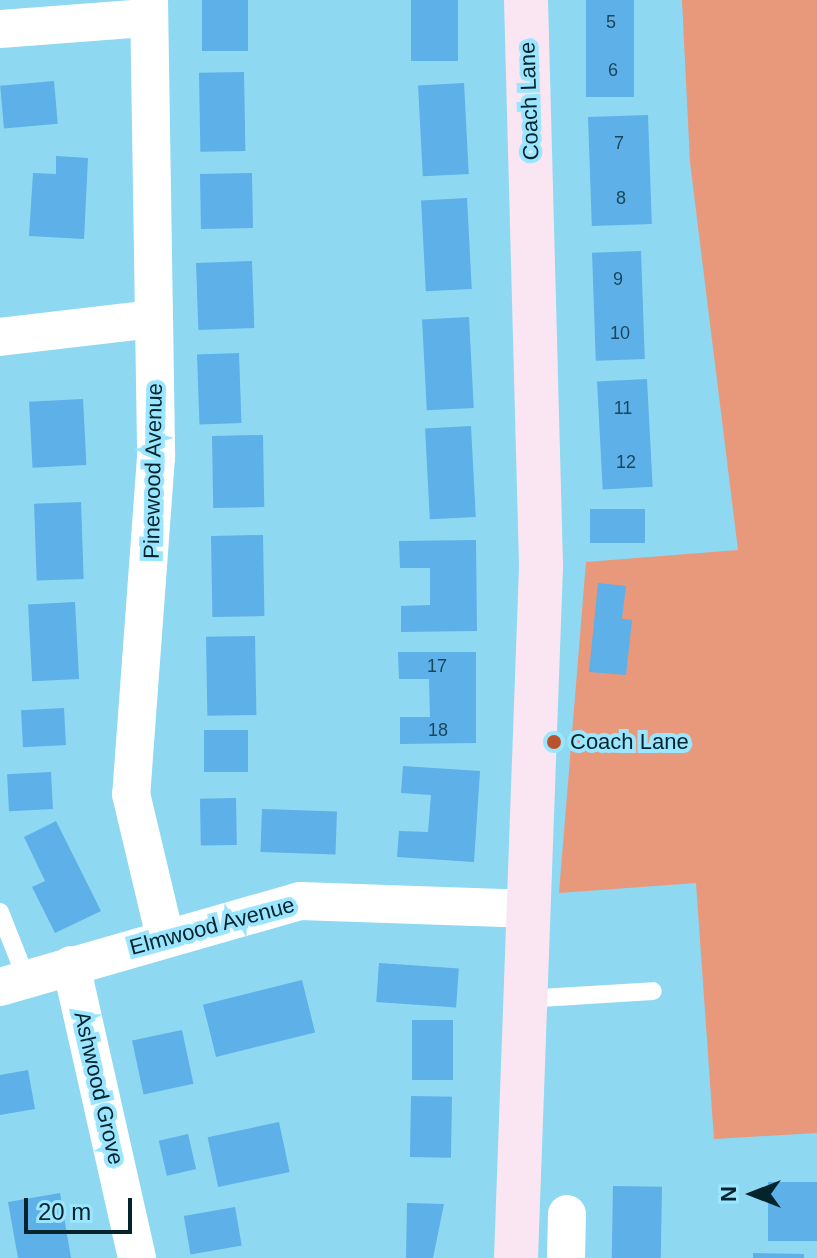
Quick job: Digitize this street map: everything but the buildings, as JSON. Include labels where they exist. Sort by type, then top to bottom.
[{"type":"street","name":"Coach Lane","points":[[516,1258],[525,909],[541,565],[526,0]]},
{"type":"street","points":[[0,29],[148,9]]},
{"type":"street","name":"Pinewood Avenue","points":[[148,9],[156,457],[131,794],[165,937]]},
{"type":"street","points":[[0,337],[154,319]]},
{"type":"street","name":"Elmwood Avenue","points":[[13,982],[300,901],[525,909]]},
{"type":"street","name":"Ashwood Grove","points":[[71,965],[137,1258]]},
{"type":"street","points":[[566,1258],[567,1214]]},
{"type":"lane","points":[[0,912],[13,982]]},
{"type":"lane","points":[[522,999],[653,991]]},
{"type":"shaded area","points":[[682,0],[817,0],[817,1133],[714,1139],[696,883],[559,893],[586,562],[738,550],[690,162]]},
{"type":"place","name":"Coach Lane","points":[[554,742]]}]
